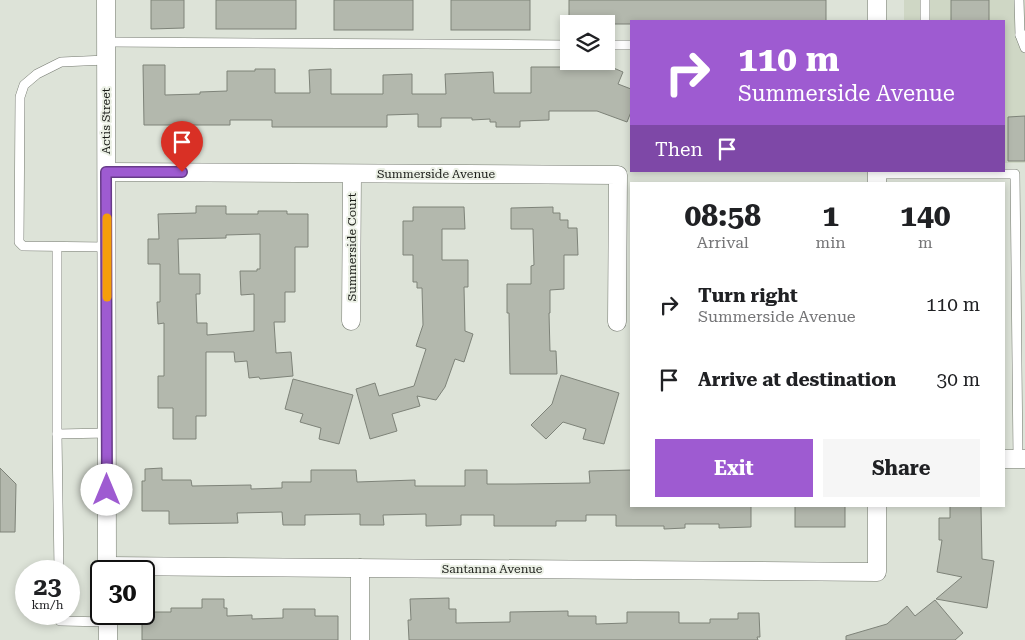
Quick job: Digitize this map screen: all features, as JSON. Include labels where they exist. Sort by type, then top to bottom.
[{"type":"street","name":"Actis Street","points":[[106,0],[107,560]]},
{"type":"street","points":[[877,0],[877,20]]},
{"type":"street","name":"Summerside Avenue","points":[[106,172],[618,175],[617,322]]},
{"type":"street","name":"Summerside Court","points":[[351,320],[352,174]]},
{"type":"street","name":"Santanna Avenue","points":[[155,568],[878,572],[878,507]]},
{"type":"street","points":[[360,568],[360,640]]},
{"type":"street","points":[[108,625],[108,640]]},
{"type":"lane","points":[[925,0],[925,20]]},
{"type":"lane","points":[[1019,0],[1025,48]]},
{"type":"lane","points":[[106,42],[560,45]]},
{"type":"lane","points":[[615,45],[630,45]]},
{"type":"lane","points":[[106,60],[61,62],[37,74],[24,85],[20,97],[19,242],[23,246],[107,247]]},
{"type":"lane","points":[[878,176],[1015,174],[1016,459]]},
{"type":"lane","points":[[57,247],[59,560]]},
{"type":"lane","points":[[57,434],[107,433]]},
{"type":"shaded area","points":[[904,0],[1025,0],[1025,163],[1005,163],[1005,20],[904,20]]},
{"type":"building","points":[[151,0],[184,0],[184,28],[151,29]]},
{"type":"building","points":[[216,0],[296,0],[296,29],[216,29]]},
{"type":"building","points":[[334,0],[413,0],[413,30],[334,30]]},
{"type":"building","points":[[451,0],[530,0],[530,30],[451,30]]},
{"type":"building","points":[[569,0],[826,0],[826,20],[630,20],[630,24],[615,24],[615,15],[569,15]]},
{"type":"building","points":[[951,0],[989,0],[989,20],[951,20]]},
{"type":"building","points":[[143,65],[165,65],[165,95],[227,91],[227,71],[255,71],[255,69],[275,69],[275,93],[310,93],[309,70],[331,69],[331,94],[383,94],[383,75],[412,74],[412,94],[446,94],[445,74],[493,72],[494,93],[531,93],[531,67],[560,67],[560,70],[615,69],[623,72],[618,84],[630,89],[630,114],[627,122],[597,111],[549,111],[549,120],[520,121],[520,127],[496,127],[496,122],[490,122],[490,119],[441,118],[441,127],[418,127],[418,114],[387,115],[387,127],[272,127],[272,120],[230,120],[230,125],[144,125]]},
{"type":"building","points":[[1025,116],[1025,161],[1008,161],[1008,117]]},
{"type":"building","points":[[196,206],[226,206],[226,214],[258,214],[258,211],[287,211],[287,214],[308,214],[308,247],[295,247],[295,292],[285,292],[285,322],[274,322],[276,353],[291,352],[293,376],[249,378],[247,361],[235,362],[234,352],[206,352],[206,416],[196,416],[196,439],[173,439],[173,408],[158,408],[158,376],[164,376],[164,323],[158,324],[157,302],[160,302],[160,264],[148,264],[148,239],[159,239],[158,214],[196,213]],"holes":[[[260,234],[260,269],[257,269],[257,271],[240,271],[241,295],[254,294],[254,331],[207,335],[207,323],[197,323],[196,294],[200,294],[200,274],[179,274],[178,239],[226,238],[226,235]]]},
{"type":"building","points":[[413,207],[464,207],[465,229],[442,229],[442,260],[468,260],[468,287],[464,287],[465,331],[473,334],[464,362],[455,359],[445,387],[436,400],[417,396],[420,406],[392,414],[397,431],[370,439],[356,389],[375,383],[379,396],[414,386],[426,349],[416,346],[423,325],[422,288],[417,288],[417,282],[413,282],[413,255],[403,255],[403,221],[413,221]]},
{"type":"building","points":[[553,207],[553,213],[560,213],[560,220],[568,220],[568,228],[577,228],[578,255],[564,255],[564,289],[550,290],[550,351],[556,351],[557,374],[510,374],[507,284],[531,284],[531,266],[534,265],[533,229],[511,229],[511,208]]},
{"type":"building","points":[[561,375],[619,393],[604,444],[583,439],[586,429],[563,422],[546,439],[531,425],[552,404]]},
{"type":"building","points":[[293,379],[353,395],[339,444],[319,439],[321,428],[300,422],[303,414],[285,409]]},
{"type":"building","points":[[0,468],[16,484],[15,532],[0,532]]},
{"type":"building","points":[[162,468],[162,480],[191,480],[192,486],[251,485],[251,489],[282,488],[282,482],[311,482],[311,470],[356,470],[357,482],[415,480],[415,486],[465,486],[465,470],[487,470],[487,484],[590,483],[589,471],[630,470],[630,507],[751,507],[751,527],[719,528],[719,524],[685,524],[685,528],[664,529],[664,526],[616,526],[616,515],[586,515],[586,521],[556,521],[556,526],[494,526],[494,515],[461,515],[461,525],[426,526],[426,514],[383,515],[384,525],[360,525],[360,514],[305,515],[305,525],[283,525],[282,512],[237,513],[238,523],[169,524],[169,511],[142,511],[142,481],[145,481],[145,469]]},
{"type":"building","points":[[795,507],[845,507],[845,527],[795,527]]},
{"type":"building","points":[[950,507],[981,507],[982,559],[994,561],[987,608],[936,599],[962,577],[937,572],[942,540],[939,540],[939,518],[950,518]]},
{"type":"building","points":[[449,598],[449,609],[456,609],[456,623],[510,622],[510,612],[568,611],[568,616],[596,616],[596,624],[627,623],[627,612],[679,612],[679,623],[710,623],[710,619],[738,619],[738,613],[759,613],[760,637],[757,637],[758,640],[409,640],[408,620],[411,620],[410,599]]},
{"type":"building","points":[[202,599],[224,599],[224,608],[227,608],[227,616],[252,615],[252,619],[283,618],[283,609],[315,609],[315,616],[338,616],[338,640],[142,640],[142,625],[155,625],[155,612],[171,612],[171,608],[202,608]]},
{"type":"building","points":[[935,600],[963,633],[955,640],[846,640],[846,636],[887,624],[907,606],[915,616]]},
{"type":"slow traffic","points":[[107,218],[107,297]]},
{"type":"route","points":[[107,490],[106,172],[182,172]]}]
